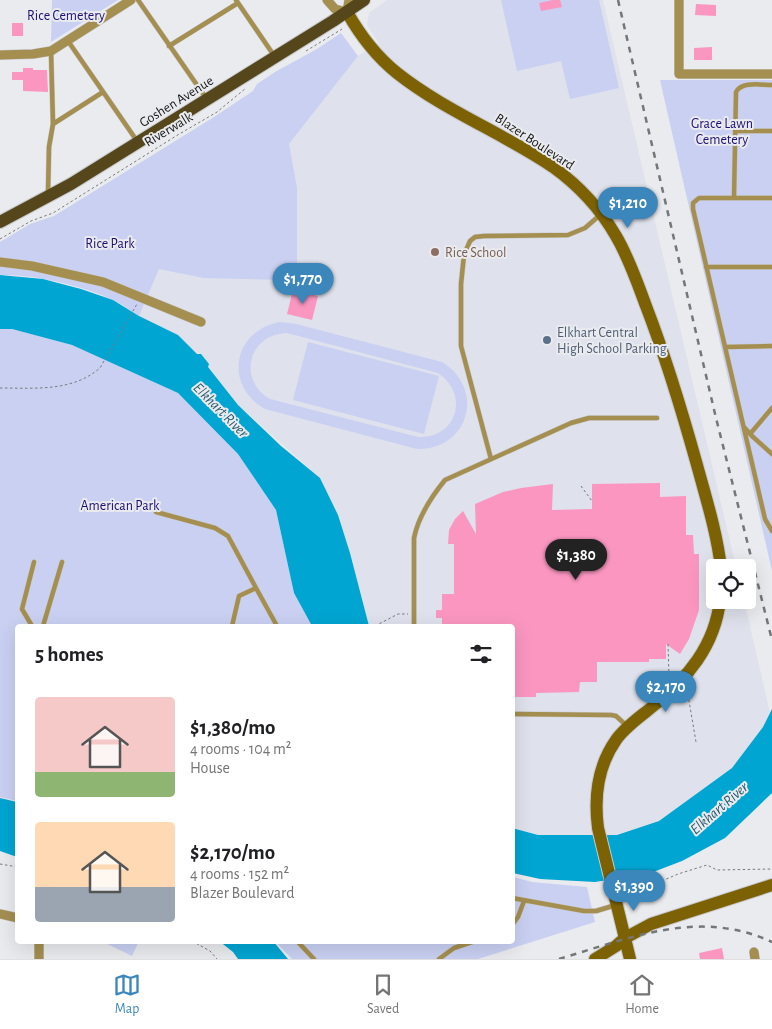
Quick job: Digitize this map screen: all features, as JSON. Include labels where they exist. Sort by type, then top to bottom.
[{"type":"main road","name":"Goshen Avenue","points":[[0,222],[48,197],[275,57],[348,6],[364,0]]},
{"type":"main road","name":"Blazer Boulevard","points":[[348,6],[367,42],[396,72],[434,98],[553,167],[573,184],[601,214],[616,236],[632,270],[660,343],[689,435],[720,559]]},
{"type":"main road","points":[[630,959],[619,898],[598,828],[596,793],[602,766],[617,738],[671,692],[700,658],[715,624],[718,609]]},
{"type":"main road","points":[[596,959],[625,938],[651,924],[772,885]]},
{"type":"street","points":[[0,55],[33,54],[55,49],[131,0]]},
{"type":"street","name":"Blazer Boulevard","points":[[327,0],[335,9],[348,6]]},
{"type":"street","points":[[679,0],[679,74],[772,74]]},
{"type":"street","points":[[0,262],[32,266],[103,282],[202,322]]},
{"type":"street","points":[[0,914],[15,917]]},
{"type":"street","points":[[39,944],[39,959]]},
{"type":"lane","points":[[138,0],[206,99]]},
{"type":"lane","points":[[170,46],[237,1],[275,57]]},
{"type":"lane","points":[[68,41],[138,142]]},
{"type":"lane","points":[[48,197],[48,147],[53,124],[55,49]]},
{"type":"lane","points":[[734,198],[734,99],[737,88],[746,85],[772,85]]},
{"type":"lane","points":[[53,124],[103,92]]},
{"type":"lane","points":[[734,131],[772,131]]},
{"type":"lane","points":[[772,198],[699,198],[693,203],[706,267],[765,519],[772,531]]},
{"type":"lane","points":[[491,459],[461,346],[461,284],[467,246],[475,237],[484,236],[568,235],[584,228],[601,214]]},
{"type":"lane","points":[[706,267],[772,266]]},
{"type":"lane","points":[[725,347],[772,346]]},
{"type":"lane","points":[[750,434],[772,408]]},
{"type":"lane","points":[[414,624],[414,538],[418,523],[438,488],[445,480],[579,420],[589,418],[657,418]]},
{"type":"lane","points":[[743,426],[772,454]]},
{"type":"lane","points":[[156,512],[215,528],[228,536],[276,624]]},
{"type":"lane","points":[[31,624],[22,609],[34,562]]},
{"type":"lane","points":[[44,624],[62,562]]},
{"type":"lane","points":[[232,624],[239,596],[256,588]]},
{"type":"lane","points":[[515,714],[611,715],[616,716],[628,727]]},
{"type":"lane","points":[[515,899],[584,912],[596,911],[619,898]]},
{"type":"lane","points":[[515,921],[524,901]]},
{"type":"lane","points":[[300,944],[314,959]]},
{"type":"lane","points":[[439,959],[454,948],[466,944]]},
{"type":"path","points":[[301,53],[342,29]]},
{"type":"path","name":"Riverwalk","points":[[0,239],[24,224],[53,213],[206,119],[249,86]]},
{"type":"path","points":[[0,388],[68,386],[91,376],[100,368],[137,304]]},
{"type":"path","points":[[581,486],[592,501]]},
{"type":"path","points":[[379,624],[398,614],[414,614]]},
{"type":"path","points":[[668,644],[669,677]]},
{"type":"path","points":[[688,695],[696,742]]},
{"type":"path","points":[[0,864],[15,866]]},
{"type":"path","points":[[619,898],[678,874],[707,865],[718,870],[772,869]]},
{"type":"path","points":[[197,944],[210,951],[217,959]]},
{"type":"shaded area","points":[[387,0],[603,0],[734,559],[706,559],[706,609],[746,609],[770,713],[763,727],[732,768],[659,821],[617,835],[538,835],[515,829],[515,624],[368,624],[338,515],[320,478],[238,405],[197,354],[178,335],[139,316],[159,269],[289,144],[358,56],[379,43],[367,25],[369,13]]},
{"type":"green space","name":"Rice Cemetery","points":[[52,0],[118,0],[51,42]]},
{"type":"green space","points":[[501,0],[599,0],[619,88],[570,99],[561,61],[517,71]]},
{"type":"green space","name":"Rice Park","points":[[341,33],[358,56],[289,144],[297,188],[297,273],[290,280],[204,278],[159,269],[139,316],[113,300],[88,290],[42,279],[0,275],[0,242],[30,224],[54,216],[214,117],[253,91],[257,84],[275,72],[317,49]]},
{"type":"green space","name":"Grace Lawn Cemetery","points":[[660,80],[772,80],[772,571]]},
{"type":"green space","points":[[280,322],[296,324],[442,362],[456,374],[464,387],[467,402],[466,416],[459,429],[449,440],[435,447],[417,449],[265,409],[252,399],[243,387],[239,374],[239,360],[243,347],[252,336],[264,327]],"holes":[[[287,333],[438,373],[448,382],[454,392],[455,414],[442,431],[431,436],[418,437],[270,399],[260,391],[253,381],[251,370],[252,359],[256,349],[263,341],[274,335]]]},
{"type":"green space","name":"American Park","points":[[0,329],[12,329],[72,345],[178,393],[238,454],[276,510],[294,593],[311,624],[15,624],[15,801],[0,797]]},
{"type":"green space","points":[[308,342],[439,376],[424,434],[293,400]]},
{"type":"green space","points":[[515,878],[532,882],[587,887],[595,922],[478,959],[292,959],[278,944],[515,944]]},
{"type":"green space","points":[[107,944],[138,944],[132,956]]},
{"type":"water","name":"Elkhart River","points":[[0,275],[43,279],[81,289],[113,300],[139,316],[178,335],[197,354],[201,354],[209,364],[208,367],[238,405],[281,446],[320,478],[338,515],[368,624],[311,624],[294,593],[276,510],[238,454],[178,393],[72,345],[12,329],[0,329]]},
{"type":"water","name":"Elkhart River","points":[[772,709],[772,793],[725,838],[682,861],[648,874],[595,882],[540,879],[515,873],[515,829],[538,835],[617,835],[659,821],[732,768],[763,727]]},
{"type":"water","points":[[0,798],[15,802],[15,856],[0,851]]},
{"type":"water","points":[[223,944],[276,944],[288,959],[238,959]]},
{"type":"building","points":[[560,0],[562,7],[541,11],[539,3]]},
{"type":"building","points":[[696,4],[716,5],[716,16],[695,15]]},
{"type":"building","points":[[12,23],[23,23],[23,36],[12,36]]},
{"type":"building","points":[[712,47],[712,60],[694,60],[694,48]]},
{"type":"building","points":[[23,68],[47,70],[48,92],[23,91],[23,80],[12,80],[12,72],[23,72]]},
{"type":"building","points":[[293,290],[318,296],[312,320],[287,314]]},
{"type":"building","points":[[660,483],[660,497],[686,496],[686,535],[693,535],[694,554],[699,554],[699,610],[689,639],[680,654],[666,644],[666,659],[649,659],[649,662],[597,662],[597,682],[580,682],[579,692],[536,693],[536,697],[515,697],[515,624],[442,624],[442,618],[436,618],[436,610],[442,610],[442,594],[454,594],[454,544],[448,544],[449,530],[455,519],[463,511],[476,534],[475,504],[503,492],[521,488],[553,484],[552,510],[592,509],[592,484]]},
{"type":"building","points":[[722,948],[724,959],[700,959],[699,953]]},
{"type":"railway","points":[[618,0],[716,418],[772,640]]},
{"type":"railway","points":[[559,959],[638,935],[691,927],[718,927],[745,932],[772,942]]},
{"type":"place","name":"Rice School","points":[[435,252]]},
{"type":"place","name":"Elkhart Central High School Parking","points":[[547,340]]}]
